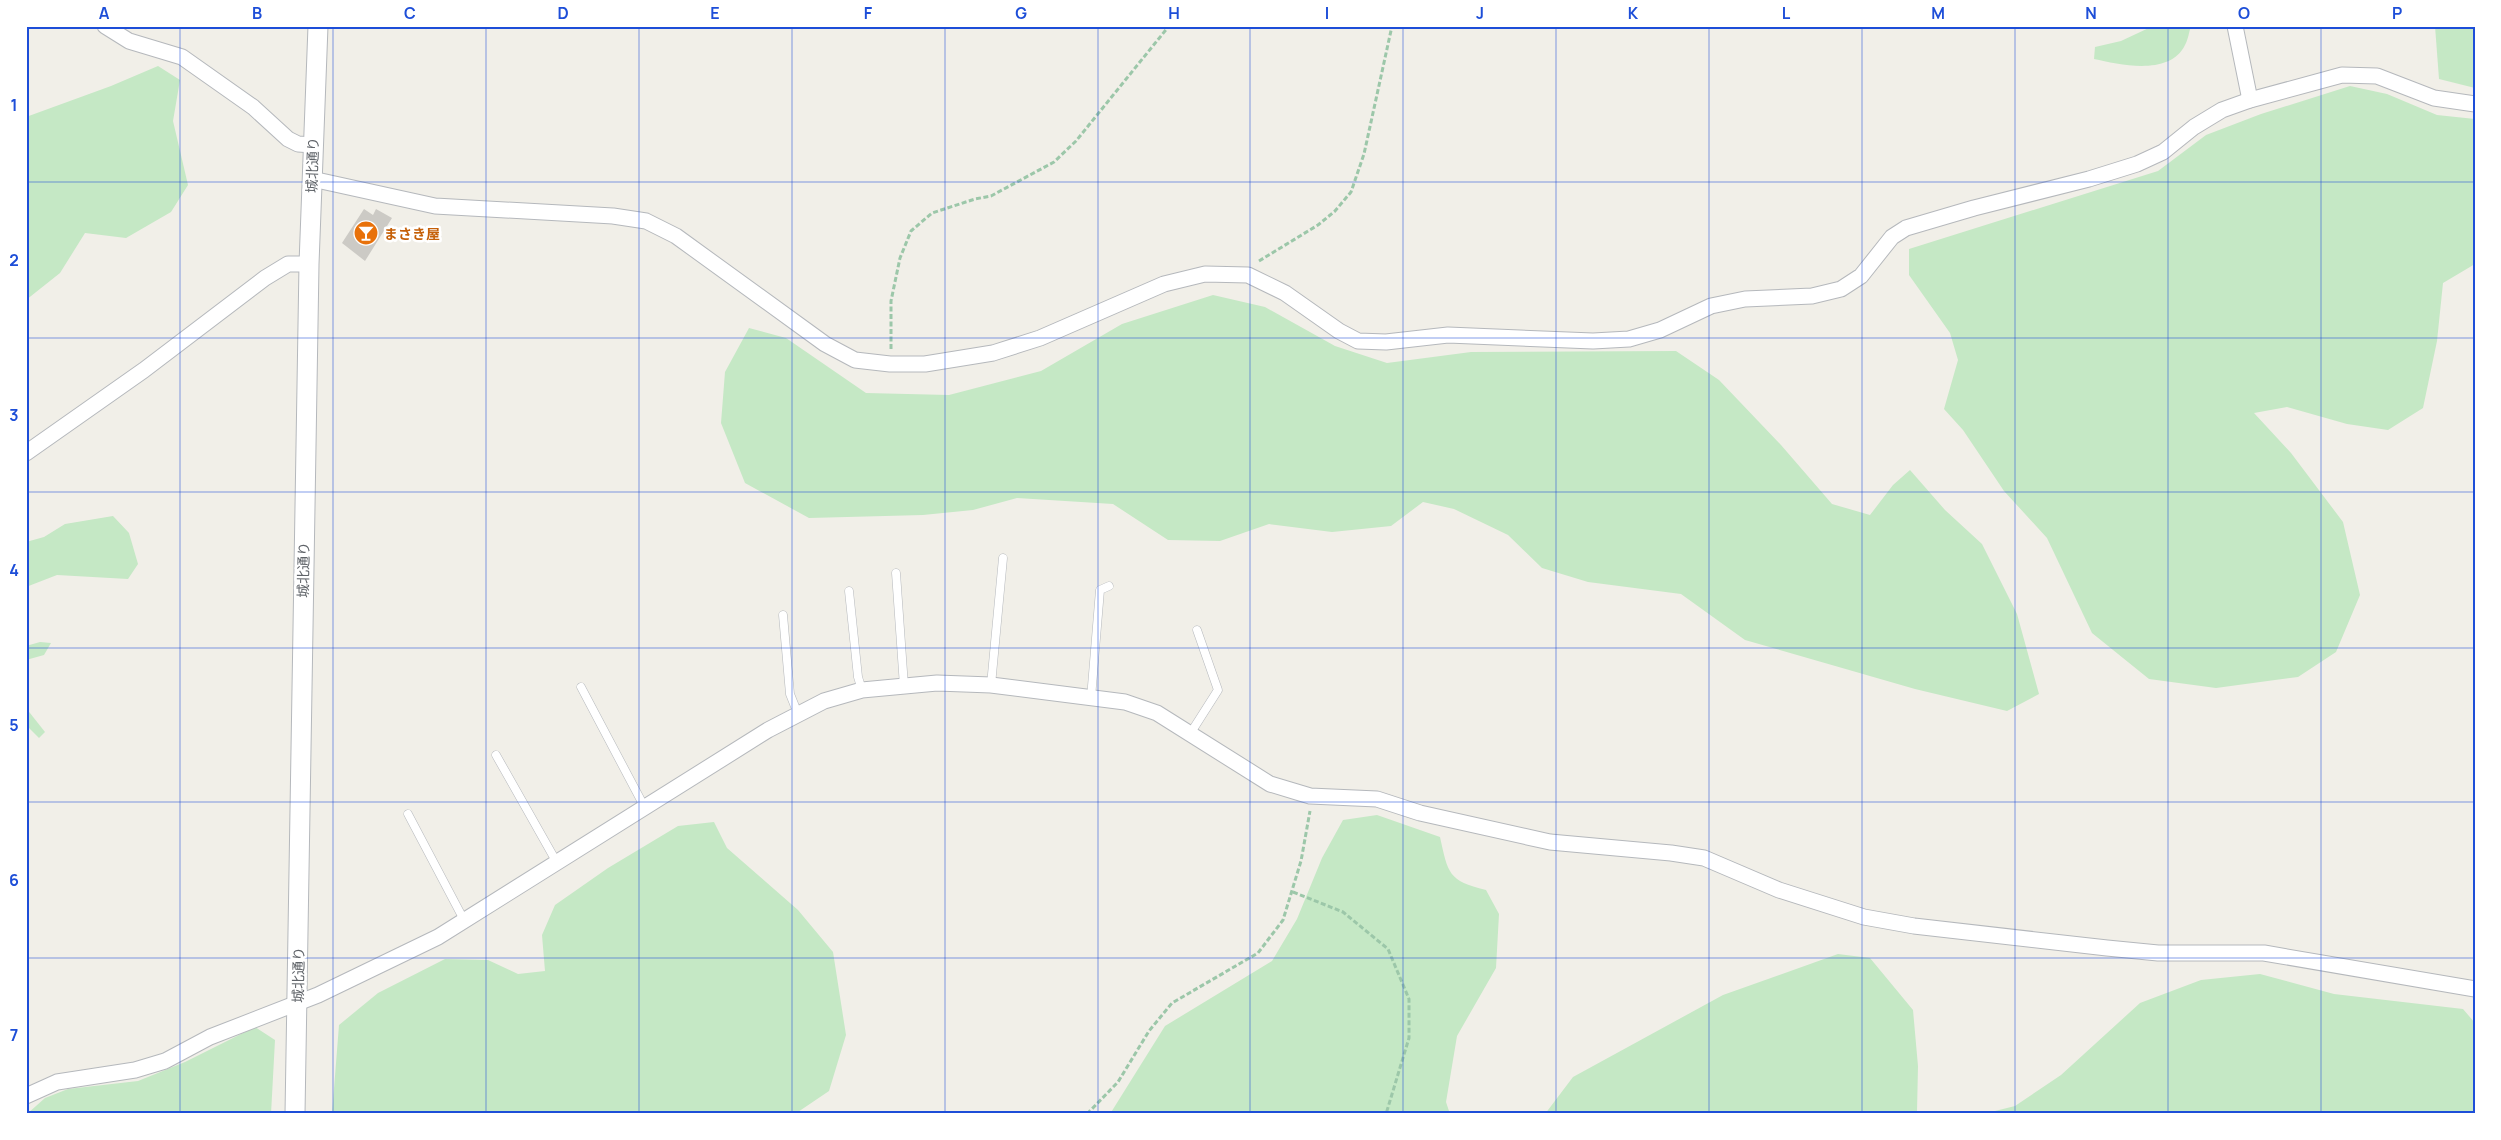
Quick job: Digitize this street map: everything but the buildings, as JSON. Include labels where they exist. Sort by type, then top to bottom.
[{"type":"street","points":[[105,26],[129,41],[182,57],[253,107],[288,139],[298,144],[313,144]]},
{"type":"street","name":"城北通り","points":[[295,1114],[309,264],[318,26]]},
{"type":"street","points":[[2235,26],[2250,100]]},
{"type":"street","points":[[312,180],[435,206],[613,216],[646,221],[676,236],[825,344],[856,360],[890,364],[925,364],[993,354],[1040,338],[1164,284],[1205,274],[1248,275],[1285,293],[1339,331],[1358,341],[1386,342],[1448,335],[1593,341],[1629,339],[1660,330],[1711,306],[1744,299],[1812,296],[1841,289],[1861,276],[1892,238],[1906,228],[1974,208],[2089,179],[2137,164],[2163,152],[2194,127],[2222,110],[2250,100],[2342,75],[2376,76],[2434,98],[2475,104]]},
{"type":"street","points":[[26,453],[144,370],[265,278],[288,264],[309,264]]},
{"type":"street","points":[[26,1096],[56,1082],[134,1070],[164,1060],[210,1037],[297,1005],[438,937],[556,861],[645,808],[768,730],[824,701],[862,690],[937,683],[991,685],[1125,702],[1157,713],[1270,784],[1310,796],[1377,799],[1420,813],[1550,842],[1671,853],[1704,858],[1823,906],[1864,917],[1906,924],[2158,953],[2264,953],[2475,989]]},
{"type":"lane","points":[[991,685],[1003,558]]},
{"type":"lane","points":[[896,573],[904,686]]},
{"type":"lane","points":[[1091,699],[1100,590],[1108,586]]},
{"type":"lane","points":[[849,591],[858,676],[862,690]]},
{"type":"lane","points":[[783,615],[790,694],[798,714]]},
{"type":"lane","points":[[1190,734],[1218,690],[1197,630]]},
{"type":"lane","points":[[581,687],[645,808]]},
{"type":"lane","points":[[496,755],[556,861]]},
{"type":"lane","points":[[408,814],[464,920]]},
{"type":"path","points":[[890,364],[891,301],[900,258],[911,231],[932,213],[975,199],[992,196],[1054,162],[1076,141],[1169,26]]},
{"type":"path","points":[[1248,275],[1252,266],[1318,226],[1335,211],[1351,192],[1364,154],[1392,26]]},
{"type":"path","points":[[1087,1114],[1118,1082],[1149,1031],[1172,1003],[1258,953],[1283,920],[1293,892],[1310,818],[1310,796]]},
{"type":"path","points":[[1293,892],[1343,912],[1388,949],[1392,957],[1409,999],[1409,1038],[1386,1114]]},
{"type":"green space","points":[[2153,26],[2191,26],[2185,45],[2178,55],[2157,65],[2144,66],[2118,64],[2094,59],[2095,47],[2121,41]]},
{"type":"green space","points":[[2435,26],[2475,26],[2475,88],[2439,79]]},
{"type":"green space","points":[[158,66],[180,80],[173,121],[188,185],[171,212],[126,238],[85,233],[60,273],[26,300],[26,117],[111,86]]},
{"type":"green space","points":[[2350,86],[2387,94],[2437,115],[2475,119],[2475,264],[2443,283],[2437,341],[2423,408],[2388,430],[2347,424],[2287,407],[2254,413],[2291,453],[2343,522],[2360,595],[2336,652],[2298,677],[2216,688],[2149,679],[2092,633],[2047,538],[2004,491],[1963,430],[1944,409],[1958,360],[1950,333],[1909,275],[1909,249],[2158,171],[2206,135],[2261,114]]},
{"type":"green space","points":[[1213,295],[1265,307],[1335,346],[1387,363],[1471,352],[1676,351],[1719,380],[1781,445],[1832,504],[1870,515],[1893,485],[1910,470],[1945,510],[1982,544],[2017,614],[2039,694],[2007,711],[1915,689],[1745,640],[1681,594],[1588,582],[1542,568],[1508,535],[1454,509],[1423,502],[1391,526],[1332,532],[1269,524],[1220,541],[1168,540],[1113,504],[1017,498],[973,510],[923,515],[809,518],[745,483],[721,423],[725,372],[749,328],[786,338],[866,393],[949,395],[1041,371],[1122,324]]},
{"type":"green space","points":[[113,516],[129,533],[138,564],[128,579],[57,575],[26,587],[26,542],[44,537],[65,524]]},
{"type":"green space","points":[[40,642],[51,643],[44,655],[26,660],[26,646]]},
{"type":"green space","points":[[26,708],[45,732],[39,738],[26,725]]},
{"type":"green space","points":[[1377,815],[1440,837],[1445,859],[1452,874],[1464,883],[1486,890],[1499,914],[1496,968],[1457,1036],[1446,1102],[1450,1114],[1110,1114],[1165,1026],[1272,961],[1297,919],[1322,858],[1343,820]]},
{"type":"green space","points":[[714,822],[727,848],[798,910],[833,952],[846,1035],[829,1091],[795,1114],[332,1114],[339,1025],[378,993],[445,959],[488,960],[518,974],[545,971],[542,935],[555,905],[608,868],[678,826]]},
{"type":"green space","points":[[1838,954],[1870,958],[1913,1010],[1918,1066],[1917,1112],[1924,1114],[1545,1114],[1573,1077],[1723,995]]},
{"type":"green space","points":[[2260,974],[2334,994],[2463,1009],[2475,1023],[2475,1114],[1983,1114],[2015,1106],[2061,1075],[2140,1003],[2201,980]]},
{"type":"green space","points":[[255,1027],[275,1040],[271,1114],[27,1114],[45,1098],[68,1089],[138,1081],[185,1062]]},
{"type":"place","name":"まさき屋","points":[[366,233]]}]
